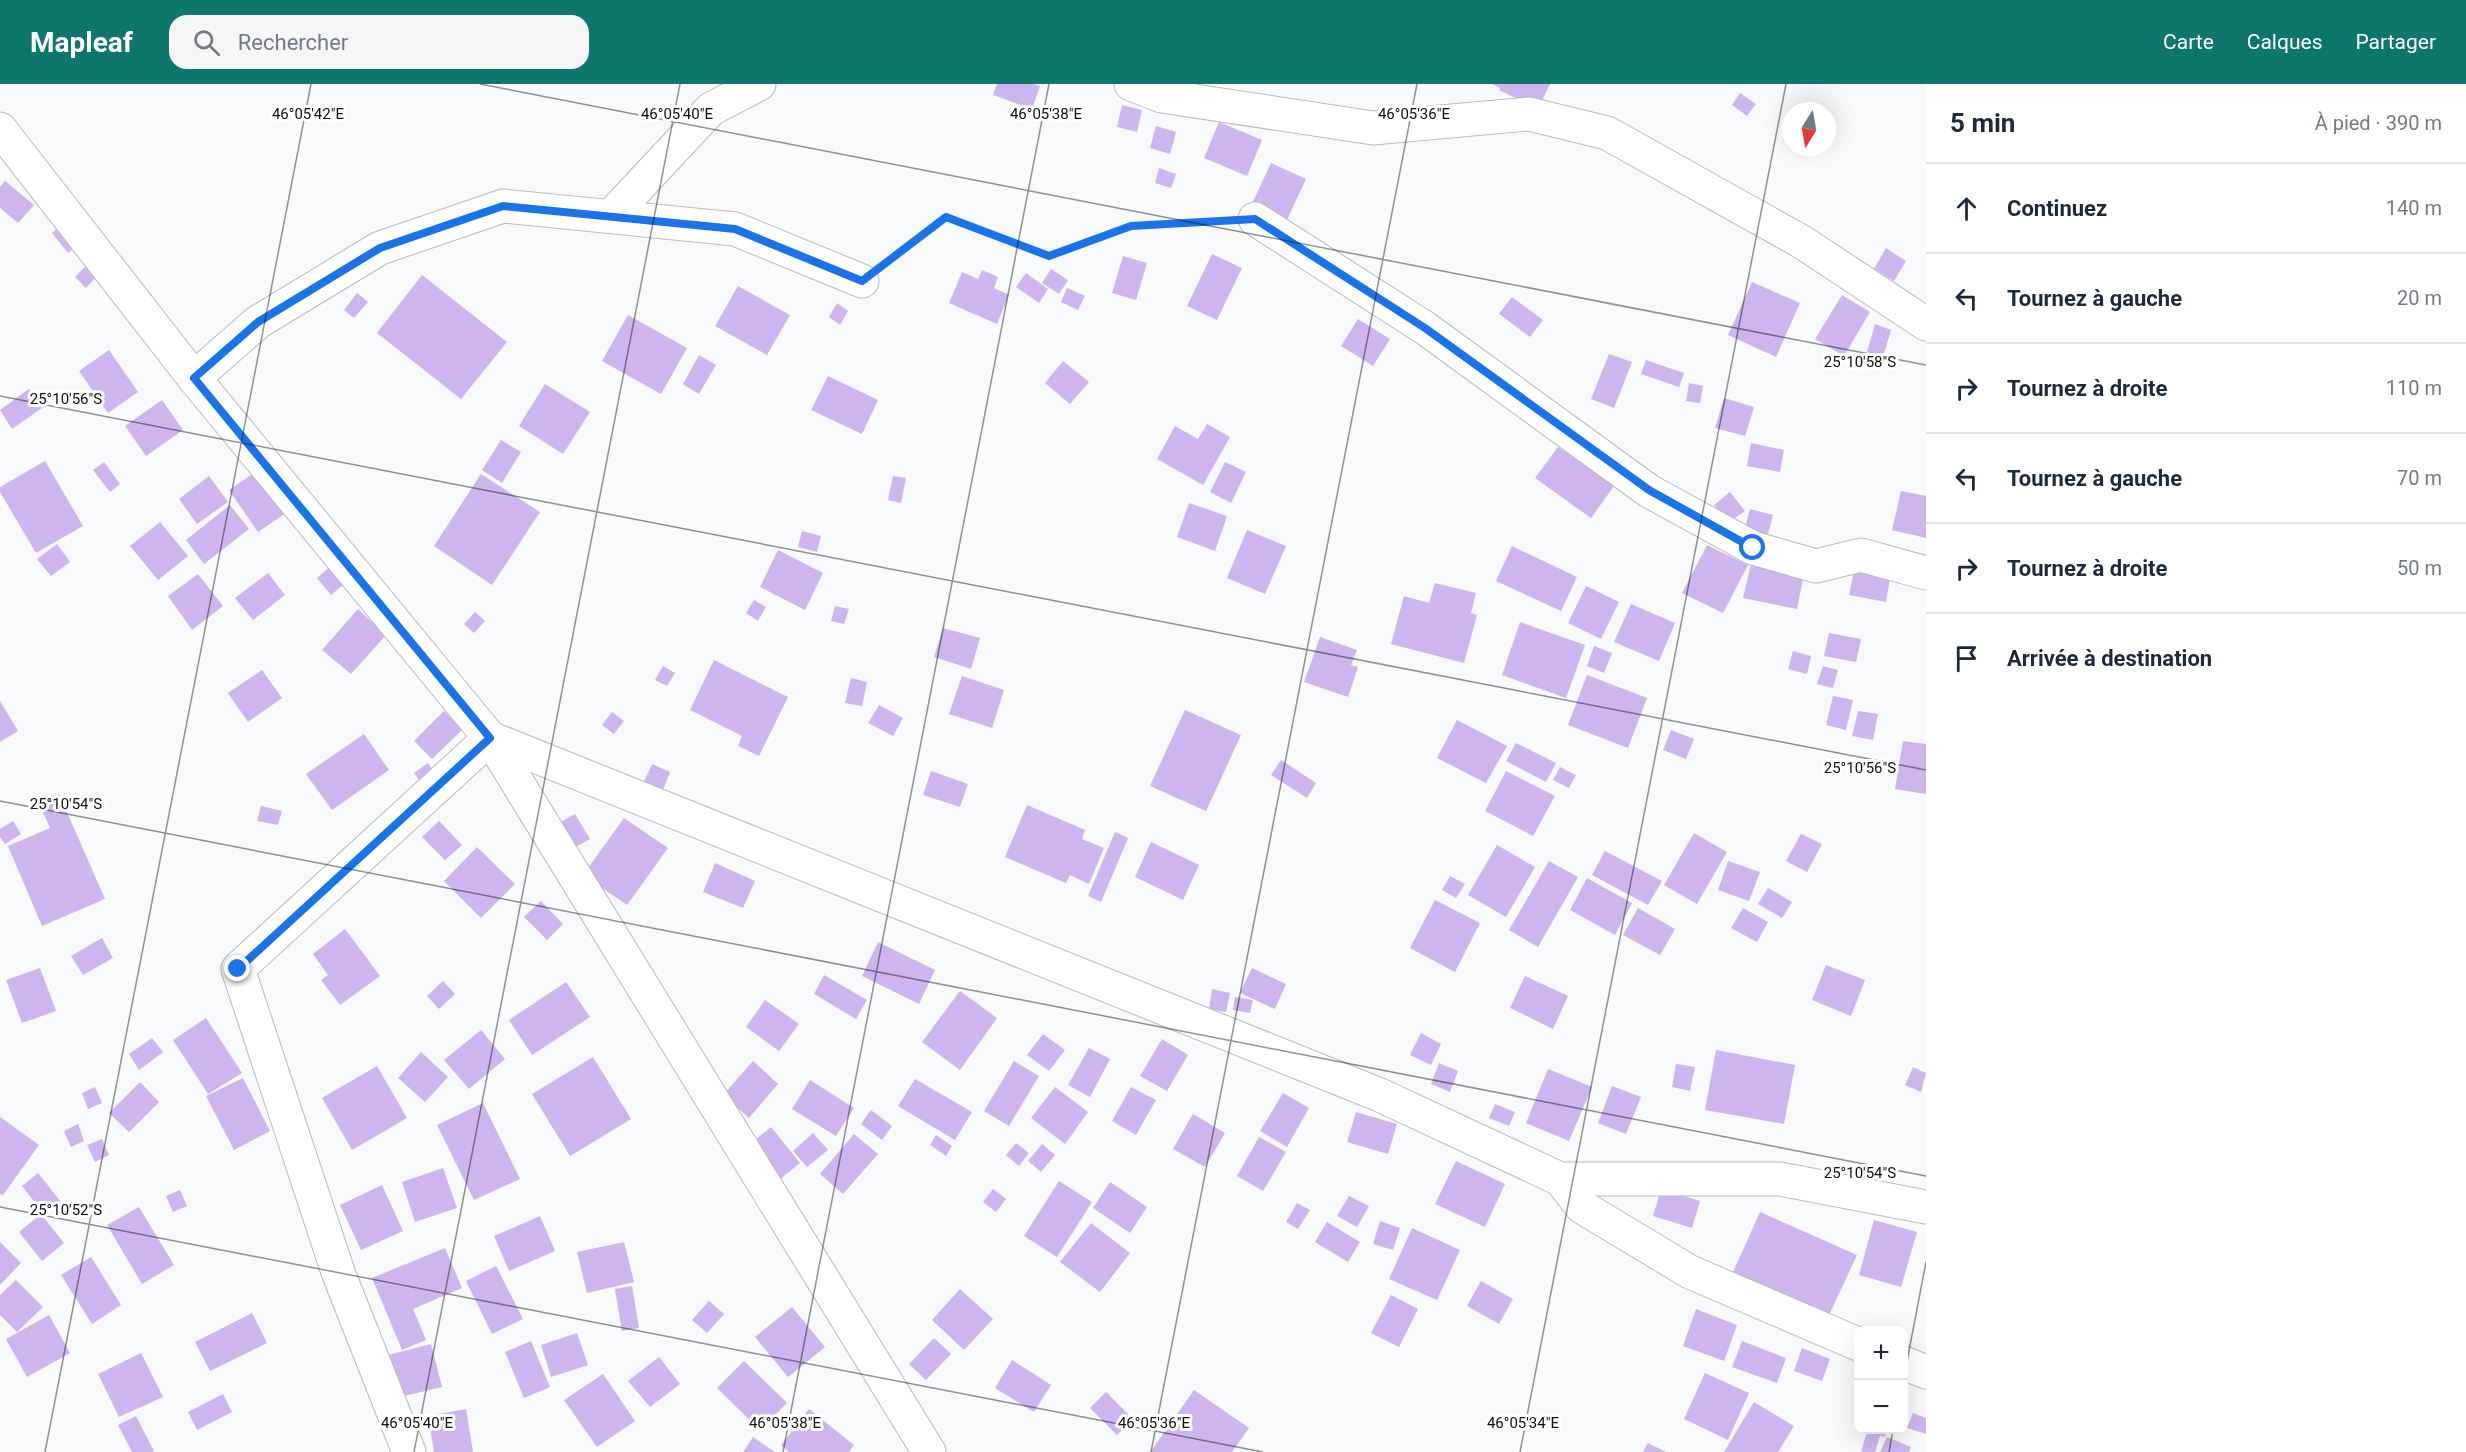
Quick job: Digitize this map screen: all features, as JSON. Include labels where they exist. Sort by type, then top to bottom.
[{"type":"street","points":[[612,215],[711,109],[759,84]]},
{"type":"street","points":[[1131,84],[1162,96],[1373,128],[1528,114],[1607,133],[1802,242],[1926,324]]},
{"type":"street","points":[[0,129],[194,378],[490,738],[929,1452]]},
{"type":"street","points":[[194,378],[258,322],[380,248],[503,206],[735,229],[862,281]]},
{"type":"street","points":[[1255,219],[1425,328],[1649,490],[1753,548],[1816,566],[1861,555],[1926,573]]},
{"type":"street","points":[[490,738],[1380,1095],[1560,1179],[1780,1179],[1926,1207]]},
{"type":"street","points":[[409,1452],[338,1272],[238,969],[490,738]]},
{"type":"street","points":[[1560,1179],[1582,1207],[1690,1272],[1854,1342]]},
{"type":"street","points":[[1908,1365],[1926,1372]]},
{"type":"path","points":[[862,281],[946,217],[1049,256],[1131,226],[1255,219]]},
{"type":"building","points":[[997,84],[1040,86],[1032,109],[993,95]]},
{"type":"building","points":[[1492,84],[1550,84],[1538,109],[1499,90],[1500,88]]},
{"type":"building","points":[[1740,93],[1756,104],[1747,116],[1732,105]]},
{"type":"building","points":[[1122,105],[1142,110],[1137,132],[1117,127]]},
{"type":"building","points":[[1219,122],[1262,140],[1247,176],[1204,158]]},
{"type":"building","points":[[1156,126],[1176,132],[1170,154],[1150,148]]},
{"type":"building","points":[[1271,163],[1306,179],[1284,226],[1249,210]]},
{"type":"building","points":[[1159,168],[1176,174],[1171,188],[1155,183]]},
{"type":"building","points":[[5,181],[34,205],[18,223],[0,208],[0,187]]},
{"type":"building","points":[[62,224],[79,244],[68,253],[52,233]]},
{"type":"building","points":[[1886,248],[1906,261],[1894,281],[1874,269]]},
{"type":"building","points":[[1212,254],[1242,268],[1217,320],[1187,306]]},
{"type":"building","points":[[1123,256],[1147,263],[1136,300],[1112,293]]},
{"type":"building","points":[[87,265],[98,275],[86,288],[75,277]]},
{"type":"building","points":[[1051,269],[1068,280],[1059,294],[1042,283]]},
{"type":"building","points":[[982,270],[998,277],[994,288],[1009,295],[997,324],[949,303],[962,272],[978,279]]},
{"type":"building","points":[[1026,273],[1048,289],[1039,303],[1016,287]]},
{"type":"building","points":[[422,275],[507,342],[461,399],[377,333]]},
{"type":"building","points":[[1752,282],[1800,303],[1776,357],[1728,335]]},
{"type":"building","points":[[738,286],[790,315],[767,355],[715,326]]},
{"type":"building","points":[[1067,288],[1085,296],[1078,310],[1061,302]]},
{"type":"building","points":[[357,293],[368,302],[354,318],[344,310]]},
{"type":"building","points":[[1842,295],[1870,312],[1844,356],[1815,339]]},
{"type":"building","points":[[1512,297],[1543,320],[1530,337],[1499,314]]},
{"type":"building","points":[[837,303],[848,311],[840,325],[829,317]]},
{"type":"building","points":[[628,315],[687,348],[661,394],[602,361]]},
{"type":"building","points":[[1358,319],[1390,339],[1373,366],[1341,346]]},
{"type":"building","points":[[1875,324],[1891,330],[1883,357],[1867,352]]},
{"type":"building","points":[[109,350],[138,392],[108,413],[79,371]]},
{"type":"building","points":[[1609,354],[1632,362],[1614,408],[1591,399]]},
{"type":"building","points":[[699,355],[716,365],[699,394],[683,384]]},
{"type":"building","points":[[1646,360],[1684,373],[1679,387],[1641,374]]},
{"type":"building","points":[[1063,361],[1089,382],[1070,404],[1045,383]]},
{"type":"building","points":[[828,376],[878,400],[862,434],[811,410]]},
{"type":"building","points":[[1689,383],[1703,386],[1700,403],[1686,401]]},
{"type":"building","points":[[545,384],[590,412],[563,454],[519,426]]},
{"type":"building","points":[[29,389],[42,408],[12,429],[0,410]]},
{"type":"building","points":[[1724,398],[1754,407],[1745,436],[1715,428]]},
{"type":"building","points":[[162,400],[183,430],[146,456],[125,426]]},
{"type":"building","points":[[1207,424],[1230,437],[1203,485],[1157,459],[1175,426],[1198,439]]},
{"type":"building","points":[[501,440],[521,452],[502,483],[482,470]]},
{"type":"building","points":[[1751,443],[1784,450],[1780,472],[1747,466]]},
{"type":"building","points":[[1558,447],[1614,486],[1591,518],[1535,478]]},
{"type":"building","points":[[45,461],[83,526],[36,553],[0,492],[0,487]]},
{"type":"building","points":[[104,462],[120,484],[110,492],[93,470]]},
{"type":"building","points":[[1225,462],[1246,472],[1231,503],[1210,492]]},
{"type":"building","points":[[260,469],[289,511],[258,532],[229,490]]},
{"type":"building","points":[[481,474],[540,512],[492,585],[434,546]]},
{"type":"building","points":[[209,476],[228,502],[197,524],[179,499]]},
{"type":"building","points":[[893,476],[906,478],[901,503],[888,500]]},
{"type":"building","points":[[1901,491],[1926,496],[1926,538],[1892,530]]},
{"type":"building","points":[[1730,492],[1745,511],[1728,523],[1714,505]]},
{"type":"building","points":[[1189,503],[1227,516],[1215,551],[1177,537]]},
{"type":"building","points":[[230,505],[249,529],[204,564],[186,540]]},
{"type":"building","points":[[1750,509],[1773,515],[1767,538],[1744,532]]},
{"type":"building","points":[[160,522],[188,556],[158,580],[130,546]]},
{"type":"building","points":[[1247,530],[1286,546],[1265,594],[1227,578]]},
{"type":"building","points":[[802,531],[821,536],[817,552],[798,547]]},
{"type":"building","points":[[57,544],[70,562],[51,576],[37,559]]},
{"type":"building","points":[[1707,545],[1748,565],[1723,613],[1682,593]]},
{"type":"building","points":[[1512,546],[1577,577],[1561,611],[1496,581]]},
{"type":"building","points":[[778,550],[823,573],[805,610],[760,587]]},
{"type":"building","points":[[334,563],[349,580],[331,595],[317,578]]},
{"type":"building","points":[[1751,564],[1804,574],[1797,609],[1743,598]]},
{"type":"building","points":[[1854,571],[1890,578],[1886,602],[1849,595]]},
{"type":"building","points":[[268,573],[285,595],[253,620],[235,598]]},
{"type":"building","points":[[198,574],[223,606],[192,630],[168,596]]},
{"type":"building","points":[[1435,583],[1476,593],[1471,613],[1477,615],[1464,663],[1391,644],[1404,596],[1429,603]]},
{"type":"building","points":[[1586,586],[1619,602],[1601,639],[1568,623]]},
{"type":"building","points":[[754,600],[766,607],[758,621],[746,613]]},
{"type":"building","points":[[1631,604],[1675,623],[1659,661],[1614,642]]},
{"type":"building","points":[[835,606],[849,609],[844,624],[831,621]]},
{"type":"building","points":[[358,609],[386,635],[351,674],[322,650]]},
{"type":"building","points":[[475,612],[485,621],[474,633],[464,624]]},
{"type":"building","points":[[1520,622],[1585,645],[1566,698],[1502,675]]},
{"type":"building","points":[[943,628],[980,638],[971,669],[934,657]]},
{"type":"building","points":[[1829,633],[1861,639],[1856,662],[1824,656]]},
{"type":"building","points":[[1320,637],[1357,650],[1351,665],[1358,667],[1348,697],[1304,682]]},
{"type":"building","points":[[1594,646],[1612,653],[1604,673],[1587,666]]},
{"type":"building","points":[[1793,651],[1811,656],[1807,674],[1788,669]]},
{"type":"building","points":[[714,660],[788,697],[759,756],[738,746],[742,736],[690,710]]},
{"type":"building","points":[[663,666],[675,673],[667,686],[655,680]]},
{"type":"building","points":[[1823,666],[1838,670],[1833,688],[1817,684]]},
{"type":"building","points":[[262,670],[282,698],[248,722],[228,693]]},
{"type":"building","points":[[1587,675],[1647,698],[1628,748],[1568,725]]},
{"type":"building","points":[[962,676],[1004,690],[992,728],[949,714]]},
{"type":"building","points":[[851,678],[867,682],[862,706],[845,703]]},
{"type":"building","points":[[1833,696],[1853,700],[1846,730],[1826,725]]},
{"type":"building","points":[[0,701],[18,731],[0,742]]},
{"type":"building","points":[[879,705],[903,718],[893,736],[868,723]]},
{"type":"building","points":[[1185,710],[1241,735],[1206,811],[1150,786]]},
{"type":"building","points":[[444,711],[462,730],[432,759],[414,741]]},
{"type":"building","points":[[1858,711],[1878,714],[1873,740],[1852,736]]},
{"type":"building","points":[[612,712],[624,721],[614,734],[602,725]]},
{"type":"building","points":[[1457,720],[1507,746],[1486,783],[1437,758]]},
{"type":"building","points":[[1671,730],[1694,739],[1686,759],[1663,750]]},
{"type":"building","points":[[364,734],[389,770],[332,810],[306,774]]},
{"type":"building","points":[[1903,741],[1926,744],[1926,794],[1895,789]]},
{"type":"building","points":[[1516,743],[1556,763],[1546,782],[1506,761]]},
{"type":"building","points":[[1281,760],[1316,783],[1307,798],[1271,775]]},
{"type":"building","points":[[428,763],[437,777],[423,786],[414,773]]},
{"type":"building","points":[[652,764],[670,772],[662,793],[643,784]]},
{"type":"building","points":[[1560,767],[1576,775],[1569,788],[1553,780]]},
{"type":"building","points":[[931,771],[968,784],[960,807],[923,795]]},
{"type":"building","points":[[1506,771],[1555,796],[1533,836],[1485,811]]},
{"type":"building","points":[[59,794],[105,899],[42,926],[8,846],[50,828],[39,803]]},
{"type":"building","points":[[1027,805],[1085,830],[1082,839],[1104,848],[1089,884],[1070,875],[1066,883],[1005,857]]},
{"type":"building","points":[[261,806],[282,811],[278,825],[257,821]]},
{"type":"building","points":[[575,814],[590,839],[574,848],[559,823]]},
{"type":"building","points":[[624,818],[668,848],[627,905],[583,875]]},
{"type":"building","points":[[13,821],[21,834],[5,844],[0,837],[0,829]]},
{"type":"building","points":[[439,821],[462,845],[445,860],[422,837]]},
{"type":"building","points":[[1115,832],[1128,838],[1101,902],[1088,896]]},
{"type":"building","points":[[1694,833],[1727,852],[1697,904],[1664,885]]},
{"type":"building","points":[[1801,834],[1822,844],[1807,872],[1786,861]]},
{"type":"building","points":[[1151,842],[1199,865],[1183,900],[1135,877]]},
{"type":"building","points":[[1497,845],[1535,867],[1506,917],[1468,895]]},
{"type":"building","points":[[477,847],[515,884],[481,918],[444,881]]},
{"type":"building","points":[[1605,851],[1662,881],[1648,905],[1592,875]]},
{"type":"building","points":[[1549,861],[1578,877],[1538,947],[1509,930]]},
{"type":"building","points":[[1728,861],[1760,872],[1749,901],[1718,890]]},
{"type":"building","points":[[715,863],[755,881],[743,908],[703,892]]},
{"type":"building","points":[[1450,876],[1465,884],[1456,898],[1442,890]]},
{"type":"building","points":[[1587,878],[1632,903],[1615,935],[1570,910]]},
{"type":"building","points":[[1768,888],[1792,902],[1782,918],[1758,904]]},
{"type":"building","points":[[1435,900],[1480,923],[1455,972],[1410,948]]},
{"type":"building","points":[[541,901],[563,924],[547,940],[524,917]]},
{"type":"building","points":[[1638,908],[1675,929],[1660,955],[1623,935]]},
{"type":"building","points":[[1743,908],[1768,922],[1757,942],[1731,928]]},
{"type":"building","points":[[345,929],[380,976],[340,1005],[321,980],[328,975],[313,954]]},
{"type":"building","points":[[102,938],[113,958],[83,975],[71,956]]},
{"type":"building","points":[[878,942],[935,970],[919,1004],[862,976]]},
{"type":"building","points":[[1826,965],[1865,980],[1851,1016],[1812,1000]]},
{"type":"building","points":[[40,968],[56,1011],[22,1023],[6,980]]},
{"type":"building","points":[[1252,968],[1286,984],[1275,1009],[1240,993]]},
{"type":"building","points":[[824,975],[867,1000],[856,1019],[814,994]]},
{"type":"building","points":[[1525,976],[1568,996],[1553,1029],[1510,1008]]},
{"type":"building","points":[[443,981],[455,994],[439,1009],[427,996]]},
{"type":"building","points":[[566,982],[590,1017],[532,1055],[509,1020]]},
{"type":"building","points":[[1212,989],[1230,993],[1226,1012],[1209,1009]]},
{"type":"building","points":[[960,991],[997,1018],[960,1070],[922,1042]]},
{"type":"building","points":[[1235,997],[1253,1000],[1250,1013],[1233,1010]]},
{"type":"building","points":[[765,1000],[799,1024],[779,1051],[746,1027]]},
{"type":"building","points":[[206,1018],[242,1073],[208,1094],[173,1040]]},
{"type":"building","points":[[481,1030],[505,1059],[469,1089],[444,1060]]},
{"type":"building","points":[[1421,1033],[1441,1044],[1431,1065],[1410,1055]]},
{"type":"building","points":[[1043,1034],[1065,1050],[1049,1071],[1027,1055]]},
{"type":"building","points":[[152,1038],[163,1052],[139,1070],[129,1054]]},
{"type":"building","points":[[1162,1039],[1188,1055],[1167,1091],[1140,1076]]},
{"type":"building","points":[[1089,1048],[1110,1059],[1090,1097],[1068,1085]]},
{"type":"building","points":[[1716,1050],[1795,1065],[1784,1124],[1705,1110]]},
{"type":"building","points":[[421,1052],[448,1077],[425,1102],[398,1078]]},
{"type":"building","points":[[593,1057],[631,1119],[570,1156],[532,1094]]},
{"type":"building","points":[[753,1061],[778,1084],[749,1118],[723,1095]]},
{"type":"building","points":[[1014,1061],[1039,1076],[1009,1126],[984,1111]]},
{"type":"building","points":[[1439,1063],[1458,1071],[1450,1092],[1431,1084]]},
{"type":"building","points":[[1676,1064],[1695,1067],[1690,1091],[1672,1087]]},
{"type":"building","points":[[377,1066],[407,1118],[352,1150],[322,1098]]},
{"type":"building","points":[[1913,1067],[1926,1073],[1921,1092],[1905,1085]]},
{"type":"building","points":[[1548,1069],[1592,1087],[1569,1141],[1526,1123]]},
{"type":"building","points":[[243,1078],[270,1131],[234,1150],[206,1096]]},
{"type":"building","points":[[915,1079],[972,1112],[955,1140],[898,1106]]},
{"type":"building","points":[[810,1080],[854,1108],[836,1136],[792,1109]]},
{"type":"building","points":[[140,1082],[159,1102],[129,1132],[109,1113]]},
{"type":"building","points":[[1612,1086],[1641,1097],[1626,1134],[1598,1123]]},
{"type":"building","points":[[95,1087],[102,1103],[88,1109],[82,1093]]},
{"type":"building","points":[[1055,1087],[1088,1112],[1065,1144],[1031,1118]]},
{"type":"building","points":[[1131,1087],[1156,1100],[1136,1135],[1112,1121]]},
{"type":"building","points":[[1283,1093],[1309,1108],[1287,1147],[1260,1131]]},
{"type":"building","points":[[483,1103],[520,1179],[474,1200],[437,1125]]},
{"type":"building","points":[[1495,1104],[1515,1112],[1509,1126],[1489,1118]]},
{"type":"building","points":[[871,1110],[892,1126],[882,1140],[861,1124]]},
{"type":"building","points":[[1356,1112],[1397,1124],[1388,1154],[1347,1142]]},
{"type":"building","points":[[1193,1114],[1225,1133],[1205,1167],[1173,1149]]},
{"type":"building","points":[[0,1117],[39,1145],[3,1195],[0,1194]]},
{"type":"building","points":[[78,1124],[84,1141],[71,1147],[64,1131]]},
{"type":"building","points":[[771,1127],[800,1163],[774,1184],[745,1148]]},
{"type":"building","points":[[813,1133],[828,1150],[807,1167],[793,1151]]},
{"type":"building","points":[[854,1134],[878,1154],[843,1194],[820,1174]]},
{"type":"building","points":[[936,1135],[952,1146],[946,1156],[930,1145]]},
{"type":"building","points":[[1259,1137],[1286,1152],[1263,1191],[1237,1176]]},
{"type":"building","points":[[102,1139],[109,1155],[95,1162],[87,1145]]},
{"type":"building","points":[[1016,1143],[1029,1153],[1019,1166],[1006,1155]]},
{"type":"building","points":[[1042,1144],[1055,1155],[1041,1172],[1028,1161]]},
{"type":"building","points":[[1456,1161],[1505,1184],[1485,1227],[1435,1204]]},
{"type":"building","points":[[443,1168],[457,1208],[415,1222],[402,1182]]},
{"type":"building","points":[[38,1173],[61,1202],[44,1214],[22,1186]]},
{"type":"building","points":[[1059,1181],[1092,1202],[1057,1257],[1024,1236]]},
{"type":"building","points":[[1110,1182],[1147,1207],[1130,1233],[1093,1208]]},
{"type":"building","points":[[382,1185],[403,1231],[361,1250],[340,1205]]},
{"type":"building","points":[[993,1189],[1006,1199],[996,1212],[983,1202]]},
{"type":"building","points":[[1661,1189],[1700,1201],[1692,1228],[1653,1216]]},
{"type":"building","points":[[180,1190],[187,1206],[173,1212],[166,1196]]},
{"type":"building","points":[[1349,1196],[1369,1206],[1357,1227],[1337,1216]]},
{"type":"building","points":[[1297,1203],[1310,1210],[1298,1229],[1286,1222]]},
{"type":"building","points":[[139,1207],[174,1265],[142,1284],[107,1225]]},
{"type":"building","points":[[1760,1212],[1857,1255],[1829,1315],[1733,1272]]},
{"type":"building","points":[[41,1214],[64,1243],[42,1261],[19,1232]]},
{"type":"building","points":[[540,1216],[555,1251],[509,1271],[494,1236]]},
{"type":"building","points":[[1874,1220],[1917,1232],[1901,1287],[1859,1275]]},
{"type":"building","points":[[1380,1221],[1400,1228],[1393,1250],[1373,1244]]},
{"type":"building","points":[[1327,1222],[1360,1242],[1348,1262],[1315,1242]]},
{"type":"building","points":[[1091,1223],[1130,1253],[1100,1292],[1060,1262]]},
{"type":"building","points":[[1412,1228],[1460,1250],[1437,1300],[1389,1279]]},
{"type":"building","points":[[0,1242],[21,1263],[0,1285]]},
{"type":"building","points":[[624,1242],[634,1282],[587,1293],[577,1252]]},
{"type":"building","points":[[445,1248],[462,1288],[413,1309],[426,1340],[402,1350],[372,1278]]},
{"type":"building","points":[[91,1257],[121,1305],[92,1324],[61,1275]]},
{"type":"building","points":[[496,1266],[523,1319],[492,1334],[466,1281]]},
{"type":"building","points":[[16,1280],[43,1307],[17,1332],[0,1315],[0,1295]]},
{"type":"building","points":[[1481,1281],[1513,1299],[1499,1324],[1467,1306]]},
{"type":"building","points":[[632,1286],[639,1328],[622,1331],[615,1289]]},
{"type":"building","points":[[960,1289],[993,1319],[964,1350],[932,1320]]},
{"type":"building","points":[[1391,1295],[1418,1309],[1399,1347],[1371,1333]]},
{"type":"building","points":[[709,1301],[724,1314],[707,1333],[692,1320]]},
{"type":"building","points":[[792,1307],[825,1347],[788,1377],[755,1337]]},
{"type":"building","points":[[1696,1309],[1737,1325],[1724,1361],[1683,1346]]},
{"type":"building","points":[[252,1313],[267,1343],[210,1371],[195,1342]]},
{"type":"building","points":[[49,1315],[70,1353],[27,1377],[6,1339]]},
{"type":"building","points":[[577,1333],[588,1365],[551,1377],[541,1345]]},
{"type":"building","points":[[934,1338],[951,1354],[926,1380],[909,1364]]},
{"type":"building","points":[[531,1341],[550,1387],[524,1398],[505,1352]]},
{"type":"building","points":[[1742,1341],[1786,1358],[1777,1383],[1732,1367]]},
{"type":"building","points":[[431,1344],[442,1387],[400,1397],[388,1355]]},
{"type":"building","points":[[1802,1348],[1830,1359],[1822,1381],[1794,1371]]},
{"type":"building","points":[[141,1353],[163,1397],[119,1417],[98,1374]]},
{"type":"building","points":[[659,1357],[680,1384],[650,1407],[628,1381]]},
{"type":"building","points":[[1012,1360],[1051,1385],[1034,1412],[995,1388]]},
{"type":"building","points":[[744,1361],[787,1403],[760,1430],[717,1388]]},
{"type":"building","points":[[1705,1373],[1749,1393],[1728,1440],[1684,1419]]},
{"type":"building","points":[[603,1374],[635,1421],[597,1447],[564,1400]]},
{"type":"building","points":[[1194,1390],[1249,1428],[1232,1452],[1152,1452],[1151,1451]]},
{"type":"building","points":[[1106,1392],[1133,1419],[1117,1435],[1090,1408]]},
{"type":"building","points":[[223,1394],[232,1412],[197,1430],[188,1412]]},
{"type":"building","points":[[1754,1402],[1794,1426],[1778,1452],[1724,1452]]},
{"type":"building","points":[[466,1409],[473,1452],[434,1452],[428,1416]]},
{"type":"building","points":[[809,1409],[854,1445],[849,1452],[789,1452],[781,1445]]},
{"type":"building","points":[[1913,1413],[1926,1418],[1926,1434],[1908,1428]]},
{"type":"building","points":[[136,1416],[154,1451],[152,1452],[132,1452],[118,1425]]},
{"type":"building","points":[[1866,1434],[1886,1434],[1885,1437],[1880,1436],[1875,1452],[1861,1452]]},
{"type":"building","points":[[753,1437],[775,1452],[743,1452]]},
{"type":"building","points":[[1887,1437],[1911,1447],[1909,1452],[1880,1452]]},
{"type":"building","points":[[1648,1443],[1666,1452],[1643,1452]]},
{"type":"route","points":[[238,969],[490,738],[194,378],[258,322],[380,248],[503,206],[735,229],[862,281],[946,217],[1049,256],[1131,226],[1255,219],[1425,328],[1649,490],[1753,548]]}]
